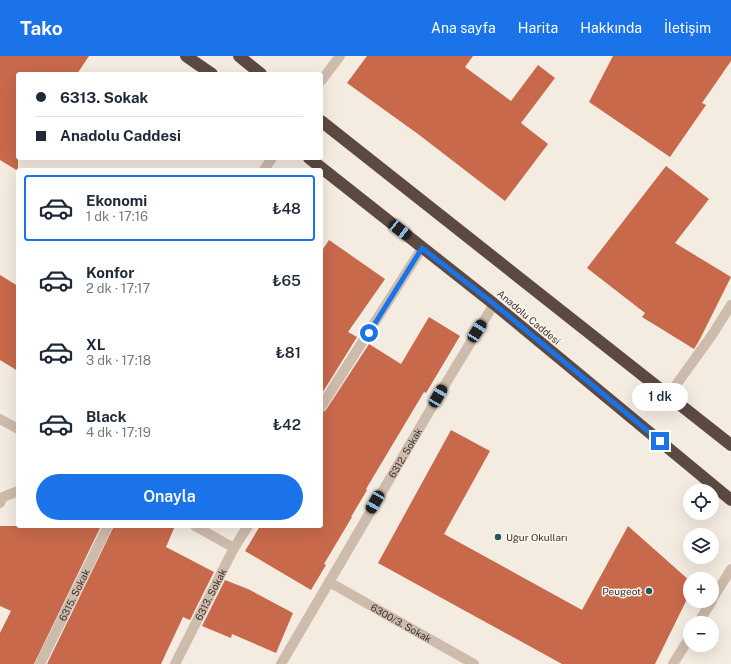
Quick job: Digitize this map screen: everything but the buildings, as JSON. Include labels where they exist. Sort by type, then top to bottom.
[{"type":"highway","points":[[186,56],[209,72]]},
{"type":"highway","points":[[239,56],[259,72]]},
{"type":"highway","points":[[323,123],[731,446]]},
{"type":"highway","name":"Anadolu Caddesi","points":[[312,160],[322,168]]},
{"type":"highway","name":"Anadolu Caddesi","points":[[323,169],[494,304],[731,500]]},
{"type":"street","points":[[323,78],[340,56]]},
{"type":"street","points":[[323,404],[422,248]]},
{"type":"street","name":"6312. Sokak","points":[[281,664],[328,582],[494,304]]},
{"type":"street","points":[[668,396],[712,335],[731,305]]},
{"type":"street","points":[[0,419],[16,429]]},
{"type":"street","points":[[0,503],[3,497],[16,492]]},
{"type":"street","name":"6315. Sokak","points":[[40,664],[107,528]]},
{"type":"street","points":[[199,528],[234,548]]},
{"type":"street","name":"6313. Sokak","points":[[175,664],[234,548],[247,528]]},
{"type":"street","points":[[719,589],[731,569]]},
{"type":"street","name":"6300/3. Sokak","points":[[328,582],[474,664]]},
{"type":"street","points":[[674,664],[683,649]]},
{"type":"place","name":"Uğur Okulları","points":[[498,537]]},
{"type":"place","name":"Peugeot","points":[[649,591]]},
{"type":"route","points":[[369,333],[422,248],[494,304],[660,441]]}]
